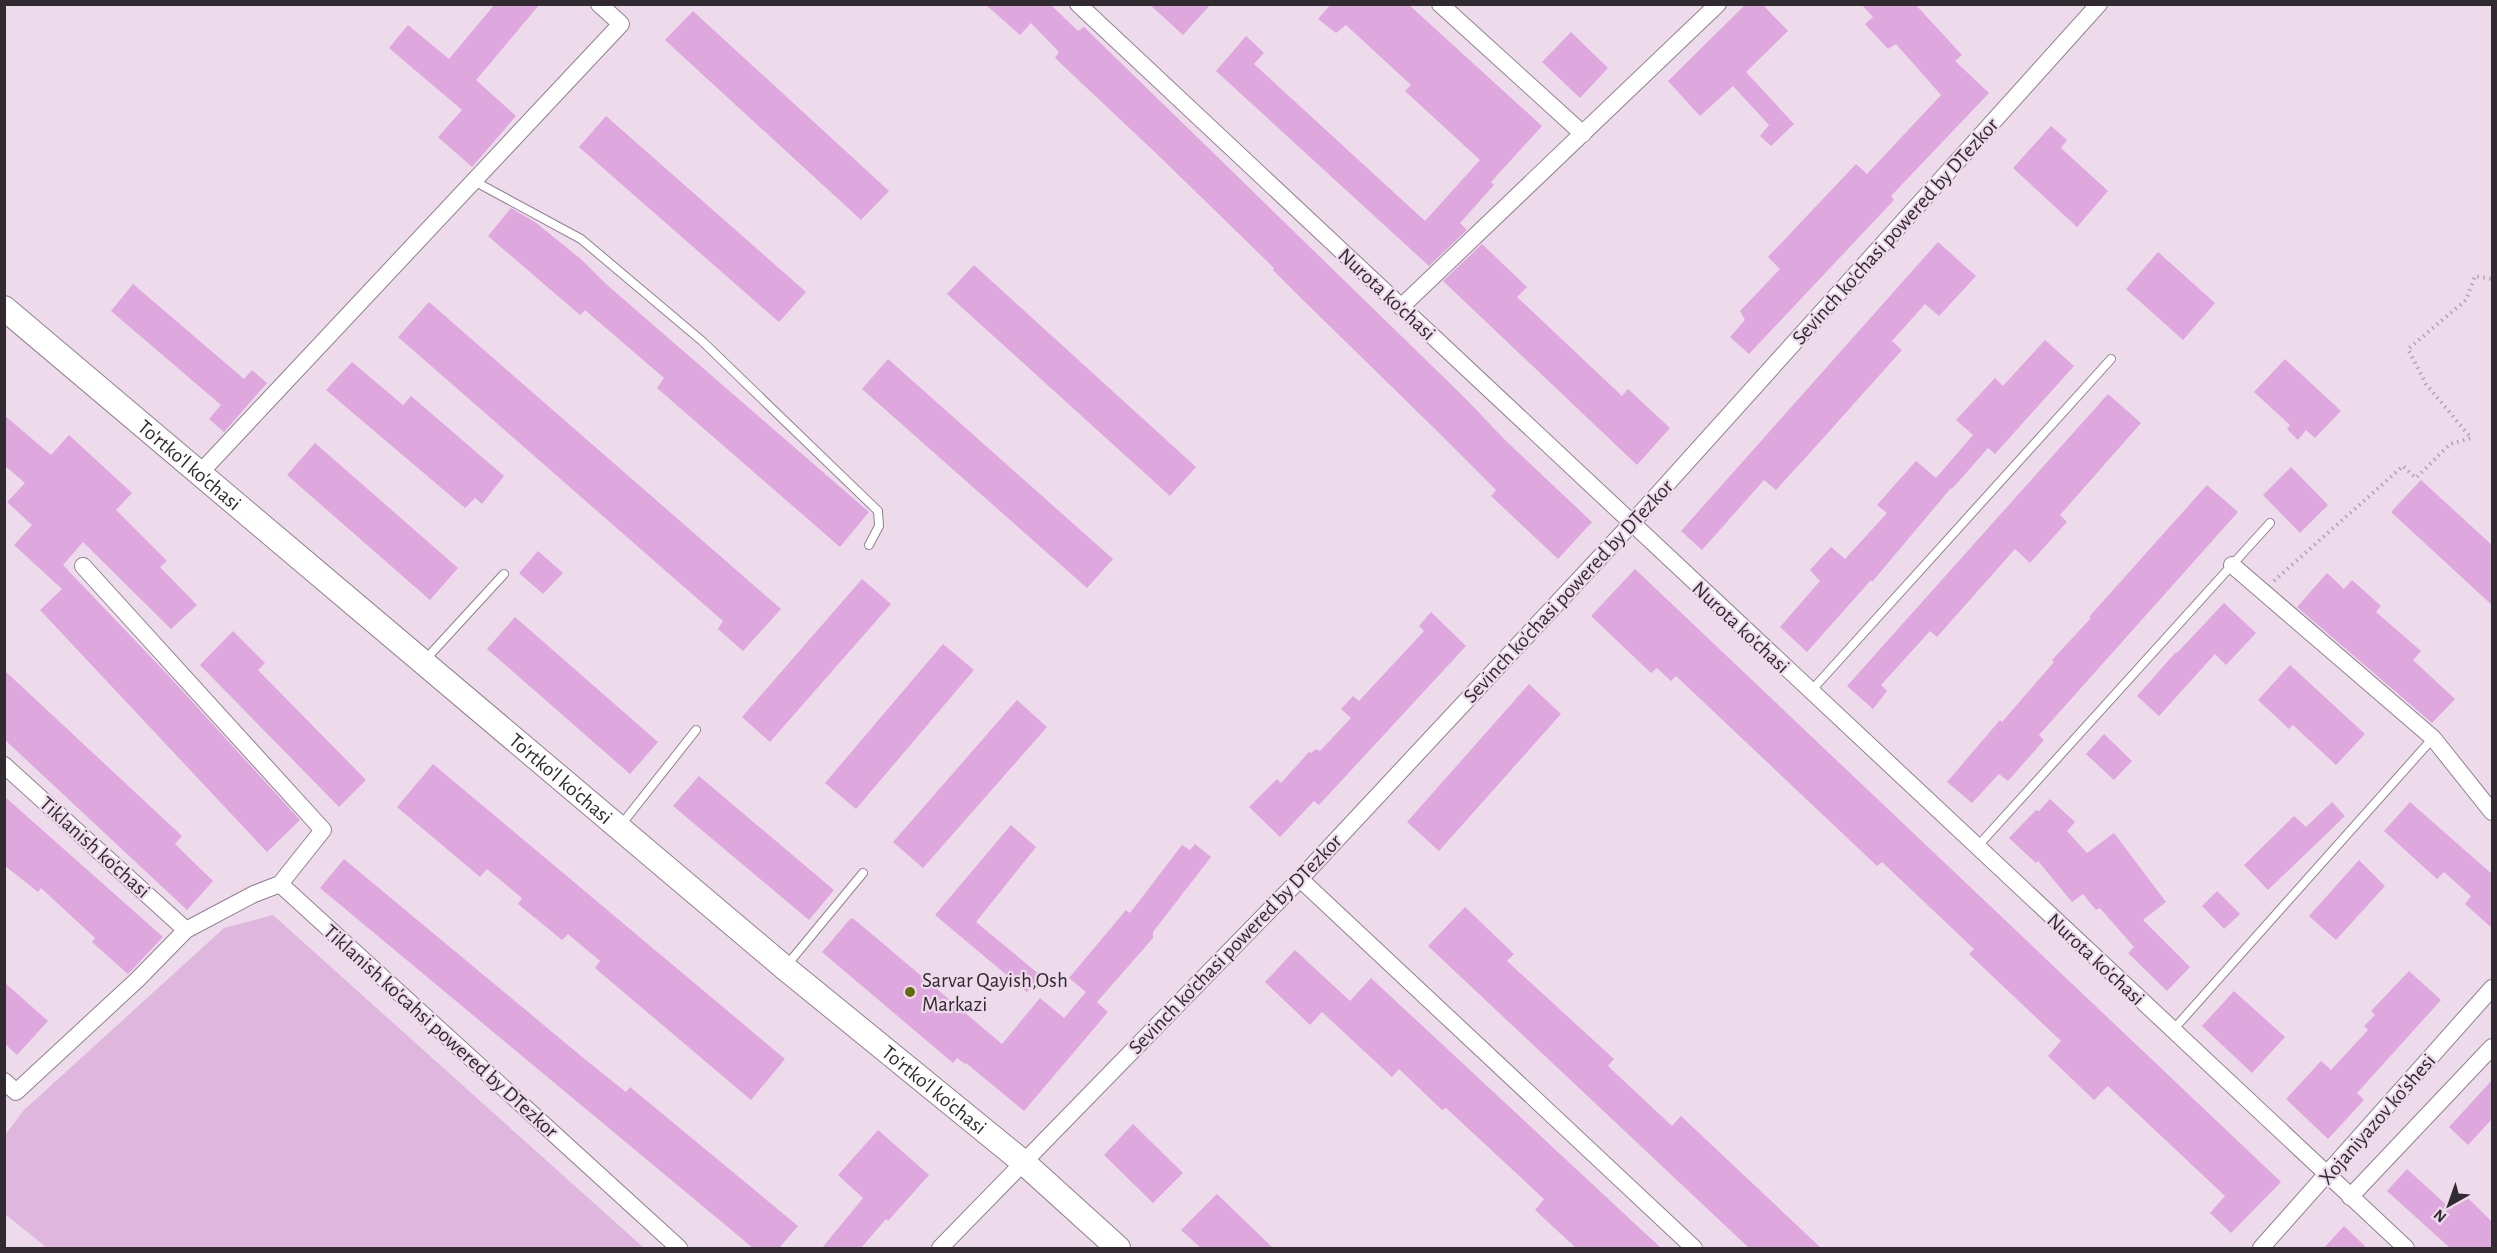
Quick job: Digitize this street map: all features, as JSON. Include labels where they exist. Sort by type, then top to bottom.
[{"type":"street","points":[[200,473],[621,24],[599,4]]},
{"type":"street","name":"Nurota ko'chasi","points":[[1078,4],[2406,1248]]},
{"type":"street","points":[[1401,307],[1718,4]]},
{"type":"street","name":"Sevinch ko'chasi powered by DTezkor","points":[[940,1248],[1300,879],[1631,524],[2098,4]]},
{"type":"street","points":[[1444,6],[1583,134]]},
{"type":"street","name":"To'rtko'l ko'chasi","points":[[4,308],[785,968],[1023,1162],[1118,1248]]},
{"type":"street","points":[[2232,565],[2433,738],[2493,812]]},
{"type":"street","points":[[10,1086],[138,980],[186,930],[254,894],[280,884],[323,830],[83,566]]},
{"type":"street","name":"Tiklanish ko'chasi","points":[[4,765],[186,930]]},
{"type":"street","points":[[1300,879],[1694,1248]]},
{"type":"street","name":"Tiklanish ko'cahsi powered by DTezkor","points":[[280,884],[679,1248]]},
{"type":"street","name":"Xojaniyazov ko'shesi","points":[[2261,1248],[2493,988]]},
{"type":"street","points":[[2350,1197],[2493,1047]]},
{"type":"lane","points":[[474,181],[581,239],[702,341],[878,511],[879,526],[869,545]]},
{"type":"lane","points":[[1810,692],[2111,359]]},
{"type":"lane","points":[[1977,847],[2270,523]]},
{"type":"lane","points":[[423,663],[504,574]]},
{"type":"lane","points":[[619,828],[696,730]]},
{"type":"lane","points":[[2172,1030],[2433,738]]},
{"type":"lane","points":[[785,968],[863,873]]},
{"type":"path","points":[[2262,591],[2403,466],[2416,478],[2450,444],[2471,438],[2426,384],[2408,349],[2466,300],[2475,276],[2493,279]]},
{"type":"shaded area","points":[[273,915],[644,1248],[47,1248],[5,1214],[5,1135],[24,1110],[224,928]]},
{"type":"building","points":[[495,4],[540,4],[476,80],[516,116],[472,167],[438,137],[462,110],[389,48],[408,25],[449,59]]},
{"type":"building","points":[[985,4],[1050,4],[1078,31],[1084,27],[1466,399],[1506,441],[1592,522],[1558,559],[1491,496],[1496,490],[1273,270],[1274,268],[1055,58],[1059,52],[1031,23],[1020,35]]},
{"type":"building","points":[[1149,4],[1211,4],[1183,35]]},
{"type":"building","points":[[1331,4],[1408,4],[1542,126],[1491,182],[1494,185],[1460,223],[1467,230],[1429,266],[1216,71],[1246,36],[1264,53],[1254,64],[1425,221],[1480,160],[1405,91],[1411,85],[1346,25],[1336,33],[1318,19]]},
{"type":"building","points":[[1746,4],[1762,4],[1788,31],[1746,72],[1794,124],[1771,146],[1760,136],[1769,125],[1733,86],[1700,116],[1668,81]]},
{"type":"building","points":[[1861,4],[1915,4],[1962,55],[1955,61],[1989,93],[1891,196],[1894,200],[1749,354],[1730,337],[1745,320],[1740,311],[1780,269],[1768,257],[1856,164],[1867,174],[1941,95],[1896,44],[1888,49],[1865,24],[1873,17]]},
{"type":"building","points":[[693,11],[889,191],[861,220],[665,40]]},
{"type":"building","points":[[1571,32],[1608,68],[1580,98],[1542,62]]},
{"type":"building","points":[[606,116],[806,292],[779,322],[579,147]]},
{"type":"building","points":[[2051,126],[2067,140],[2061,148],[2108,191],[2077,227],[2013,168]]},
{"type":"building","points":[[511,208],[535,222],[582,260],[606,284],[869,512],[840,547],[657,388],[664,378],[585,310],[580,315],[488,236]]},
{"type":"building","points":[[1938,242],[1976,276],[1939,316],[1925,304],[1892,341],[1902,350],[1817,445],[1776,490],[1764,480],[1702,550],[1681,531]]},
{"type":"building","points":[[1482,244],[1527,287],[1517,297],[1622,396],[1628,389],[1670,428],[1637,465],[1443,281]]},
{"type":"building","points":[[2158,252],[2215,303],[2183,340],[2126,289]]},
{"type":"building","points":[[974,265],[1196,467],[1170,496],[947,294]]},
{"type":"building","points":[[133,284],[244,379],[252,370],[267,383],[224,432],[209,419],[221,405],[111,311]]},
{"type":"building","points":[[429,302],[781,609],[743,651],[718,629],[723,621],[398,337]]},
{"type":"building","points":[[2045,340],[2074,366],[1995,454],[1988,448],[1872,582],[1871,580],[1807,652],[1780,627],[1820,581],[1810,570],[1831,547],[1845,559],[1887,513],[1877,505],[1916,461],[1936,478],[1973,435],[1956,420],[1995,378],[2003,386]]},
{"type":"building","points":[[888,359],[1113,559],[1087,588],[862,389]]},
{"type":"building","points":[[2285,359],[2341,411],[2315,438],[2306,430],[2298,440],[2287,429],[2290,425],[2254,392]]},
{"type":"building","points":[[352,362],[403,405],[411,396],[504,476],[482,504],[475,498],[465,508],[326,390]]},
{"type":"building","points":[[2108,394],[2141,423],[2060,515],[2067,522],[2030,563],[2015,549],[1937,637],[1930,631],[1881,685],[1887,691],[1873,709],[1847,686]]},
{"type":"building","points":[[4,415],[51,455],[69,435],[132,493],[116,510],[167,561],[160,567],[197,605],[171,629],[83,542],[63,565],[167,674],[300,820],[267,852],[40,610],[62,589],[14,545],[32,525],[7,502],[25,483],[4,465]]},
{"type":"building","points":[[315,443],[458,568],[430,600],[287,475]]},
{"type":"building","points":[[2291,467],[2328,505],[2300,533],[2263,495]]},
{"type":"building","points":[[2421,480],[2493,546],[2493,606],[2391,512]]},
{"type":"building","points":[[2207,485],[2238,512],[2039,735],[2044,740],[2008,781],[1999,774],[1972,803],[1947,782],[2000,720],[2002,722],[2054,662],[2052,660],[2091,618],[2089,617]]},
{"type":"building","points":[[538,551],[563,573],[543,594],[519,573]]},
{"type":"building","points":[[1635,569],[2281,1182],[2231,1233],[2210,1213],[2225,1196],[2108,1086],[2094,1100],[2048,1056],[2061,1041],[1969,954],[1974,949],[1882,862],[1877,866],[1676,676],[1671,681],[1657,668],[1651,673],[1591,616]]},
{"type":"building","points":[[2327,573],[2344,589],[2352,580],[2381,606],[2376,612],[2421,651],[2413,660],[2455,699],[2432,723],[2297,607]]},
{"type":"building","points":[[862,579],[891,604],[770,742],[742,717]]},
{"type":"building","points":[[2224,603],[2256,633],[2226,665],[2215,654],[2159,716],[2137,696]]},
{"type":"building","points":[[1431,612],[1466,646],[1319,805],[1314,801],[1280,837],[1249,807],[1277,779],[1281,783],[1309,752],[1316,749],[1320,751],[1351,718],[1341,709],[1353,696],[1359,701],[1424,631],[1419,626]]},
{"type":"building","points":[[515,617],[658,742],[630,774],[487,649]]},
{"type":"building","points":[[233,631],[265,663],[258,670],[366,780],[339,807],[200,665]]},
{"type":"building","points":[[943,644],[974,670],[856,809],[825,783]]},
{"type":"building","points":[[2290,665],[2365,734],[2336,765],[2293,725],[2289,729],[2258,700]]},
{"type":"building","points":[[4,670],[182,836],[175,844],[213,881],[187,910],[4,739]]},
{"type":"building","points":[[1529,684],[1561,714],[1439,851],[1407,822]]},
{"type":"building","points":[[1017,700],[1047,727],[923,868],[893,842]]},
{"type":"building","points":[[2104,734],[2132,761],[2114,780],[2086,754]]},
{"type":"building","points":[[433,764],[785,1059],[751,1100],[595,968],[600,961],[568,934],[562,940],[518,904],[522,898],[487,869],[480,877],[397,807]]},
{"type":"building","points":[[699,776],[834,890],[809,920],[673,806]]},
{"type":"building","points":[[4,796],[163,937],[128,974],[92,942],[95,938],[41,888],[38,892],[4,865]]},
{"type":"building","points":[[2050,799],[2075,822],[2067,831],[2087,853],[2114,833],[2166,902],[2143,920],[2190,967],[2167,991],[2128,953],[2134,947],[2100,908],[2096,910],[2083,894],[2072,902],[2038,861],[2036,863],[2009,838]]},
{"type":"building","points":[[2332,802],[2345,816],[2268,890],[2244,865],[2294,816],[2306,827]]},
{"type":"building","points":[[2410,802],[2493,875],[2493,929],[2465,904],[2471,896],[2444,872],[2437,879],[2384,831]]},
{"type":"building","points":[[1011,825],[1036,847],[976,922],[1040,975],[1027,992],[935,915]]},
{"type":"building","points":[[1195,844],[1211,857],[1153,932],[1153,938],[1097,1002],[1108,1012],[1024,1111],[966,1063],[957,1058],[953,1063],[822,952],[851,918],[855,920],[1002,1044],[1040,998],[1064,1018],[1086,992],[1069,978],[1126,910],[1130,913],[1182,845],[1190,850]]},
{"type":"building","points":[[344,859],[587,1061],[626,1092],[630,1087],[798,1226],[779,1248],[753,1248],[320,888]]},
{"type":"building","points":[[2359,860],[2385,886],[2336,940],[2309,916]]},
{"type":"building","points":[[2217,891],[2240,914],[2224,929],[2202,906]]},
{"type":"building","points":[[1465,907],[1514,954],[1507,961],[1614,1059],[1608,1066],[1672,1126],[1681,1116],[1821,1248],[1749,1248],[1428,946]]},
{"type":"building","points":[[1295,950],[1350,1001],[1371,978],[1661,1248],[1576,1248],[1535,1210],[1544,1199],[1446,1108],[1442,1110],[1399,1069],[1392,1077],[1322,1012],[1310,1025],[1265,982]]},
{"type":"building","points":[[2409,971],[2441,1000],[2357,1093],[2364,1100],[2328,1139],[2286,1099],[2321,1061],[2331,1070],[2368,1030],[2364,1026],[2375,1015],[2371,1011]]},
{"type":"building","points":[[4,982],[48,1021],[17,1055],[4,1043]]},
{"type":"building","points":[[2234,991],[2285,1037],[2252,1073],[2202,1026]]},
{"type":"building","points":[[2493,1079],[2493,1118],[2468,1145],[2449,1127]]},
{"type":"building","points":[[1133,1124],[1183,1173],[1153,1203],[1104,1155]]},
{"type":"building","points":[[878,1130],[929,1175],[861,1248],[822,1248],[863,1198],[838,1175]]},
{"type":"building","points":[[2407,1169],[2451,1209],[2465,1195],[2493,1223],[2493,1248],[2450,1248],[2387,1191]]},
{"type":"building","points":[[1217,1194],[1273,1248],[1201,1248],[1181,1230]]},
{"type":"building","points":[[2344,1226],[2367,1248],[2324,1248]]},
{"type":"place","name":"Sarvar Qayish,Osh Markazi","points":[[910,992]]}]
